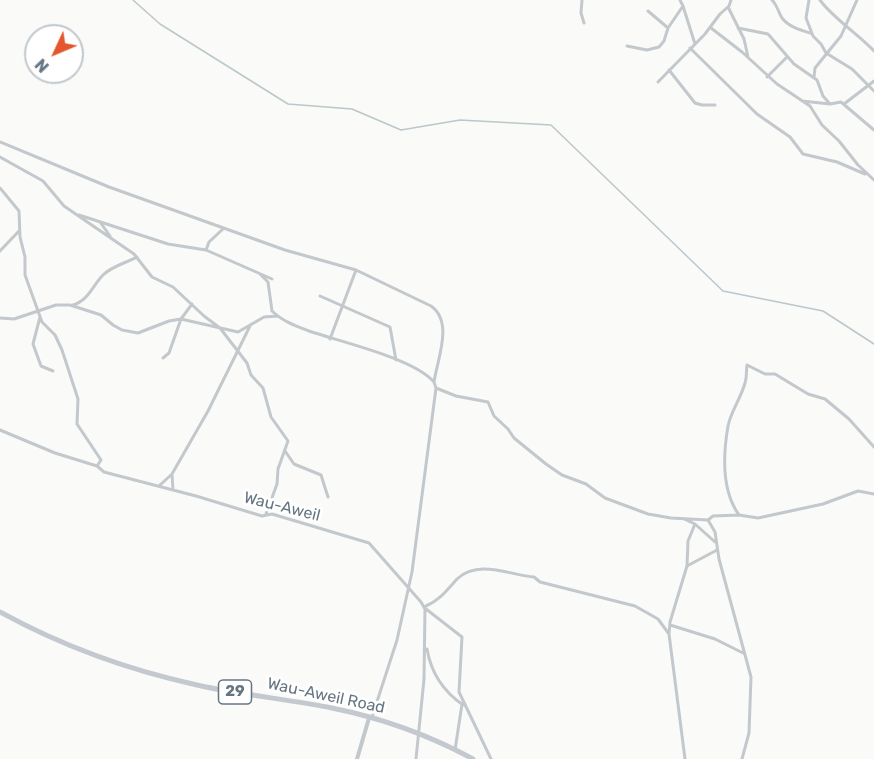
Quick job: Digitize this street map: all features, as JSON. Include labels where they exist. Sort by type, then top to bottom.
[{"type":"main road","name":"Wau-Aweil Road","points":[[0,612],[77,648],[124,666],[198,685],[302,702],[370,718],[417,733],[473,759]]},
{"type":"street","points":[[582,0],[581,13],[584,23]]},
{"type":"street","points":[[680,0],[695,44]]},
{"type":"street","points":[[726,0],[730,4],[749,59]]},
{"type":"street","points":[[772,0],[777,5],[782,18],[792,27],[810,33],[827,54],[852,69],[874,91]]},
{"type":"street","points":[[809,0],[806,15],[810,33]]},
{"type":"street","points":[[820,0],[874,51]]},
{"type":"street","points":[[806,73],[815,68],[841,36],[857,0]]},
{"type":"street","points":[[658,82],[711,28],[730,4]]},
{"type":"street","points":[[627,46],[643,50],[657,48],[683,6]]},
{"type":"street","points":[[648,11],[668,28]]},
{"type":"street","points":[[711,28],[767,77],[812,108],[820,123],[874,180]]},
{"type":"street","points":[[738,28],[767,33],[788,57],[814,77],[823,96],[830,104]]},
{"type":"street","points":[[690,48],[757,114],[790,137],[803,154],[834,160],[867,174]]},
{"type":"street","points":[[767,77],[788,57]]},
{"type":"street","points":[[814,77],[815,68]]},
{"type":"street","points":[[669,70],[695,103],[715,105]]},
{"type":"street","points":[[844,104],[874,81]]},
{"type":"street","points":[[800,101],[830,104],[840,102],[874,130]]},
{"type":"street","points":[[0,142],[109,187],[285,250],[356,270],[431,306],[439,314],[443,330],[442,340],[434,382],[436,388],[408,588],[397,640],[357,759]]},
{"type":"street","points":[[0,157],[43,181],[57,201],[137,257],[152,277],[171,285],[220,328],[247,363],[251,375],[263,388],[271,417],[288,441],[266,515]]},
{"type":"street","points":[[0,188],[19,211],[25,275],[42,322],[55,335],[62,350],[78,399],[76,424],[101,460],[97,466]]},
{"type":"street","points":[[75,213],[168,244],[206,250],[225,256],[272,279]]},
{"type":"street","points":[[99,221],[111,238]]},
{"type":"street","points":[[206,250],[209,242],[225,228]]},
{"type":"street","points":[[0,251],[20,230]]},
{"type":"street","points":[[0,318],[14,319],[56,305],[78,303],[87,297],[109,270],[137,257]]},
{"type":"street","points":[[330,339],[356,270]]},
{"type":"street","points":[[260,274],[268,282],[270,306],[278,316],[330,339],[418,369],[434,382]]},
{"type":"street","points":[[320,296],[390,327],[396,360]]},
{"type":"street","points":[[163,358],[171,349],[181,318],[192,304]]},
{"type":"street","points":[[70,305],[101,315],[122,330],[138,333],[181,318],[238,332],[264,317],[278,316]]},
{"type":"street","points":[[41,316],[33,348],[41,366],[53,371]]},
{"type":"street","points":[[158,486],[172,474],[208,411],[251,324]]},
{"type":"street","points":[[739,515],[729,497],[725,474],[725,448],[728,426],[746,381],[747,365],[765,374],[775,374],[808,394],[825,399],[849,419],[874,447]]},
{"type":"street","points":[[436,388],[456,396],[488,402],[494,416],[514,438],[546,464],[567,477],[586,484],[606,498],[639,511],[708,520],[713,516],[739,515],[753,518],[823,504],[858,491],[874,494]]},
{"type":"street","name":"Wau-Aweil","points":[[0,430],[55,453],[97,466],[104,472],[262,516],[272,514],[369,543],[425,608],[462,638],[458,686],[464,705]]},
{"type":"street","points":[[285,451],[294,464],[321,475],[327,497]]},
{"type":"street","points":[[172,474],[173,490]]},
{"type":"street","points":[[682,518],[695,524],[716,543]]},
{"type":"street","points":[[686,759],[669,626],[687,566],[688,541],[697,518]]},
{"type":"street","points":[[708,520],[715,532],[717,550],[751,677],[749,733],[742,759]]},
{"type":"street","points":[[687,566],[717,550]]},
{"type":"street","points":[[416,759],[424,679],[425,608],[439,600],[461,576],[480,568],[534,577],[540,582],[635,606],[658,619],[669,634]]},
{"type":"street","points":[[669,626],[715,639],[744,654]]},
{"type":"street","points":[[426,642],[428,658],[437,680],[449,694],[464,705],[490,759]]},
{"type":"street","points":[[454,750],[464,705]]},
{"type":"waterway","points":[[133,0],[160,24],[288,104],[352,109],[401,130],[460,120],[551,125],[723,291],[823,311],[874,344]]}]
